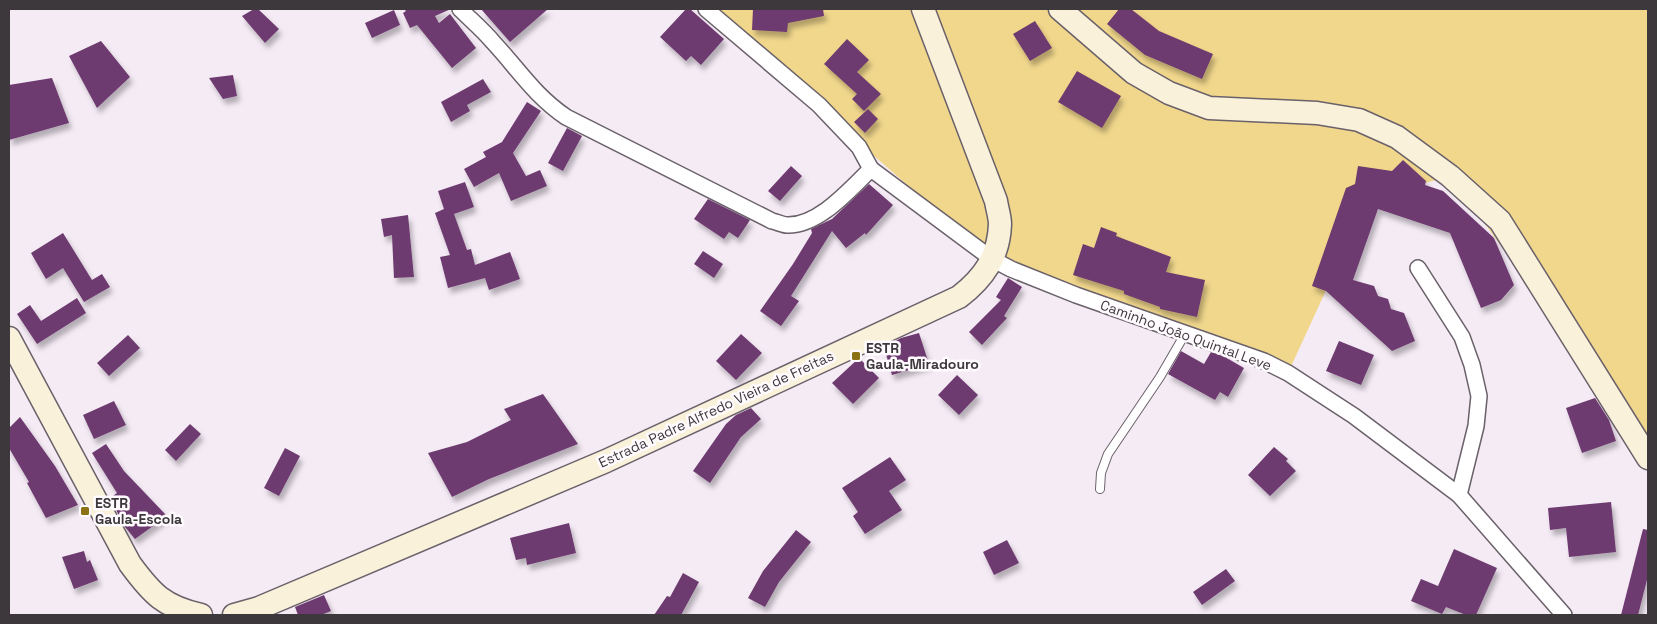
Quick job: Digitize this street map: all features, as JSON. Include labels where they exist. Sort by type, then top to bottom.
[{"type":"main road","name":"Estrada Padre Alfredo Vieira de Freitas","points":[[234,615],[259,608],[606,461],[959,297],[981,279],[997,247],[1000,223],[996,201],[923,9]]},
{"type":"main road","points":[[1060,9],[1134,74],[1169,94],[1209,108],[1317,113],[1359,120],[1397,137],[1450,176],[1500,220],[1648,458]]},
{"type":"main road","points":[[9,338],[130,564],[148,588],[172,610],[201,615]]},
{"type":"street","points":[[460,9],[493,41],[536,93],[560,114],[772,221],[787,225],[804,223],[822,214],[872,170],[859,147],[819,105],[706,9]]},
{"type":"street","name":"Caminho João Quintal Leve","points":[[872,170],[992,259],[1011,269],[1076,295],[1264,361],[1288,373],[1354,416],[1459,495],[1564,615]]},
{"type":"street","points":[[1418,268],[1462,337],[1472,365],[1479,396],[1476,426],[1459,495]]},
{"type":"lane","points":[[1100,489],[1101,473],[1108,454],[1160,377],[1185,334]]},
{"type":"shaded area","points":[[706,9],[1648,9],[1648,458],[1601,383],[1450,176],[1368,199],[1288,373],[992,259]]},
{"type":"building","points":[[254,9],[258,9],[279,29],[265,43],[242,16]]},
{"type":"building","points":[[404,9],[451,9],[435,16],[439,23],[450,14],[476,48],[452,68],[417,25],[410,28],[403,13],[406,11]]},
{"type":"building","points":[[481,9],[548,9],[510,42]]},
{"type":"building","points":[[686,9],[690,9],[724,39],[701,65],[691,56],[686,61],[660,37]]},
{"type":"building","points":[[753,9],[823,9],[824,16],[788,23],[787,32],[752,30]]},
{"type":"building","points":[[1119,9],[1131,9],[1159,31],[1213,54],[1202,79],[1145,55],[1107,24]]},
{"type":"building","points":[[394,10],[400,25],[372,38],[365,23]]},
{"type":"building","points":[[1035,21],[1052,48],[1030,61],[1013,34]]},
{"type":"building","points":[[847,39],[869,60],[857,72],[881,94],[864,111],[852,99],[857,94],[824,64]]},
{"type":"building","points":[[101,41],[130,77],[97,108],[69,56]]},
{"type":"building","points":[[1077,71],[1121,96],[1102,128],[1058,102]]},
{"type":"building","points":[[233,75],[237,96],[223,99],[209,78]]},
{"type":"building","points":[[52,78],[69,123],[9,140],[9,85]]},
{"type":"building","points":[[483,79],[491,92],[467,105],[470,111],[451,122],[441,102]]},
{"type":"building","points":[[527,102],[541,111],[513,153],[526,176],[540,170],[547,186],[511,201],[499,173],[474,187],[464,169],[486,157],[483,152],[502,142]]},
{"type":"building","points":[[868,109],[878,119],[865,133],[854,122]]},
{"type":"building","points":[[567,128],[582,136],[563,171],[548,163]]},
{"type":"building","points":[[1403,160],[1426,181],[1425,185],[1443,191],[1494,238],[1514,285],[1501,300],[1481,308],[1450,233],[1378,209],[1353,280],[1374,286],[1378,296],[1388,299],[1391,309],[1404,313],[1415,341],[1392,351],[1326,291],[1312,286],[1346,188],[1355,184],[1358,166],[1392,171]]},
{"type":"building","points":[[791,166],[802,176],[780,201],[768,191]]},
{"type":"building","points":[[465,182],[474,207],[454,214],[467,250],[471,249],[475,265],[510,252],[520,279],[489,290],[485,278],[448,288],[440,257],[450,255],[435,213],[444,209],[438,191]]},
{"type":"building","points":[[869,184],[893,205],[866,235],[865,233],[846,248],[832,231],[791,296],[799,301],[781,326],[760,311],[793,264],[812,233],[811,229],[832,219]]},
{"type":"building","points":[[708,199],[750,220],[738,238],[729,232],[724,239],[694,219]]},
{"type":"building","points":[[408,215],[414,277],[394,278],[392,235],[384,237],[381,219]]},
{"type":"building","points":[[1101,227],[1117,233],[1116,236],[1171,257],[1166,272],[1205,280],[1197,317],[1160,309],[1160,307],[1124,294],[1124,291],[1073,275],[1083,244],[1094,248]]},
{"type":"building","points":[[63,233],[92,280],[102,274],[110,287],[84,302],[63,268],[46,279],[31,253]]},
{"type":"building","points":[[703,251],[723,264],[714,278],[694,264]]},
{"type":"building","points":[[1008,278],[1022,287],[1004,316],[1007,318],[982,345],[969,332],[1001,300],[996,297]]},
{"type":"building","points":[[77,298],[86,313],[37,344],[17,314],[30,305],[41,321]]},
{"type":"building","points":[[919,333],[929,364],[892,375],[884,347],[901,338]]},
{"type":"building","points":[[741,334],[762,353],[736,380],[716,361]]},
{"type":"building","points":[[128,335],[140,348],[109,376],[97,363]]},
{"type":"building","points":[[1339,341],[1374,355],[1361,385],[1326,371]]},
{"type":"building","points":[[1181,351],[1204,364],[1211,352],[1225,357],[1244,368],[1228,397],[1220,392],[1215,400],[1168,374]]},
{"type":"building","points":[[859,358],[879,378],[853,404],[832,383]]},
{"type":"building","points":[[957,375],[978,395],[959,415],[938,395]]},
{"type":"building","points":[[543,394],[578,444],[489,479],[452,497],[428,453],[467,442],[511,420],[504,409]]},
{"type":"building","points":[[1595,398],[1609,420],[1616,441],[1582,453],[1566,408]]},
{"type":"building","points":[[114,401],[126,425],[94,439],[83,415]]},
{"type":"building","points":[[751,408],[761,419],[741,437],[710,483],[693,471],[726,424],[736,415]]},
{"type":"building","points":[[20,417],[55,466],[78,505],[46,518],[27,483],[29,482],[9,448],[9,428]]},
{"type":"building","points":[[190,424],[201,434],[176,461],[165,450]]},
{"type":"building","points":[[106,444],[124,471],[167,516],[135,539],[125,527],[110,498],[117,493],[92,453]]},
{"type":"building","points":[[1274,447],[1288,459],[1286,461],[1296,471],[1270,496],[1248,475]]},
{"type":"building","points":[[285,448],[300,456],[279,496],[264,488]]},
{"type":"building","points":[[890,457],[906,480],[889,491],[902,510],[865,534],[853,516],[858,512],[842,488]]},
{"type":"building","points":[[1611,502],[1616,552],[1569,557],[1566,528],[1550,530],[1548,508]]},
{"type":"building","points":[[569,523],[576,553],[527,565],[526,558],[516,560],[510,538]]},
{"type":"building","points":[[1643,529],[1648,530],[1648,576],[1638,615],[1621,615]]},
{"type":"building","points":[[796,530],[811,542],[779,582],[765,607],[748,598],[763,571]]},
{"type":"building","points":[[1007,540],[1019,563],[994,575],[983,552]]},
{"type":"building","points":[[1454,549],[1497,568],[1476,615],[1466,615],[1446,607],[1442,614],[1411,601],[1421,579],[1438,586]]},
{"type":"building","points":[[84,551],[87,562],[90,560],[98,580],[74,589],[62,557]]},
{"type":"building","points":[[1226,569],[1235,581],[1202,605],[1193,592]]},
{"type":"building","points":[[683,573],[699,582],[681,615],[654,615],[667,596],[670,597]]},
{"type":"building","points":[[324,595],[331,611],[321,615],[298,615],[295,607]]},
{"type":"place","name":"ESTR Gaula-Miradouro","points":[[856,356]]},
{"type":"place","name":"ESTR Gaula-Escola","points":[[85,511]]}]
